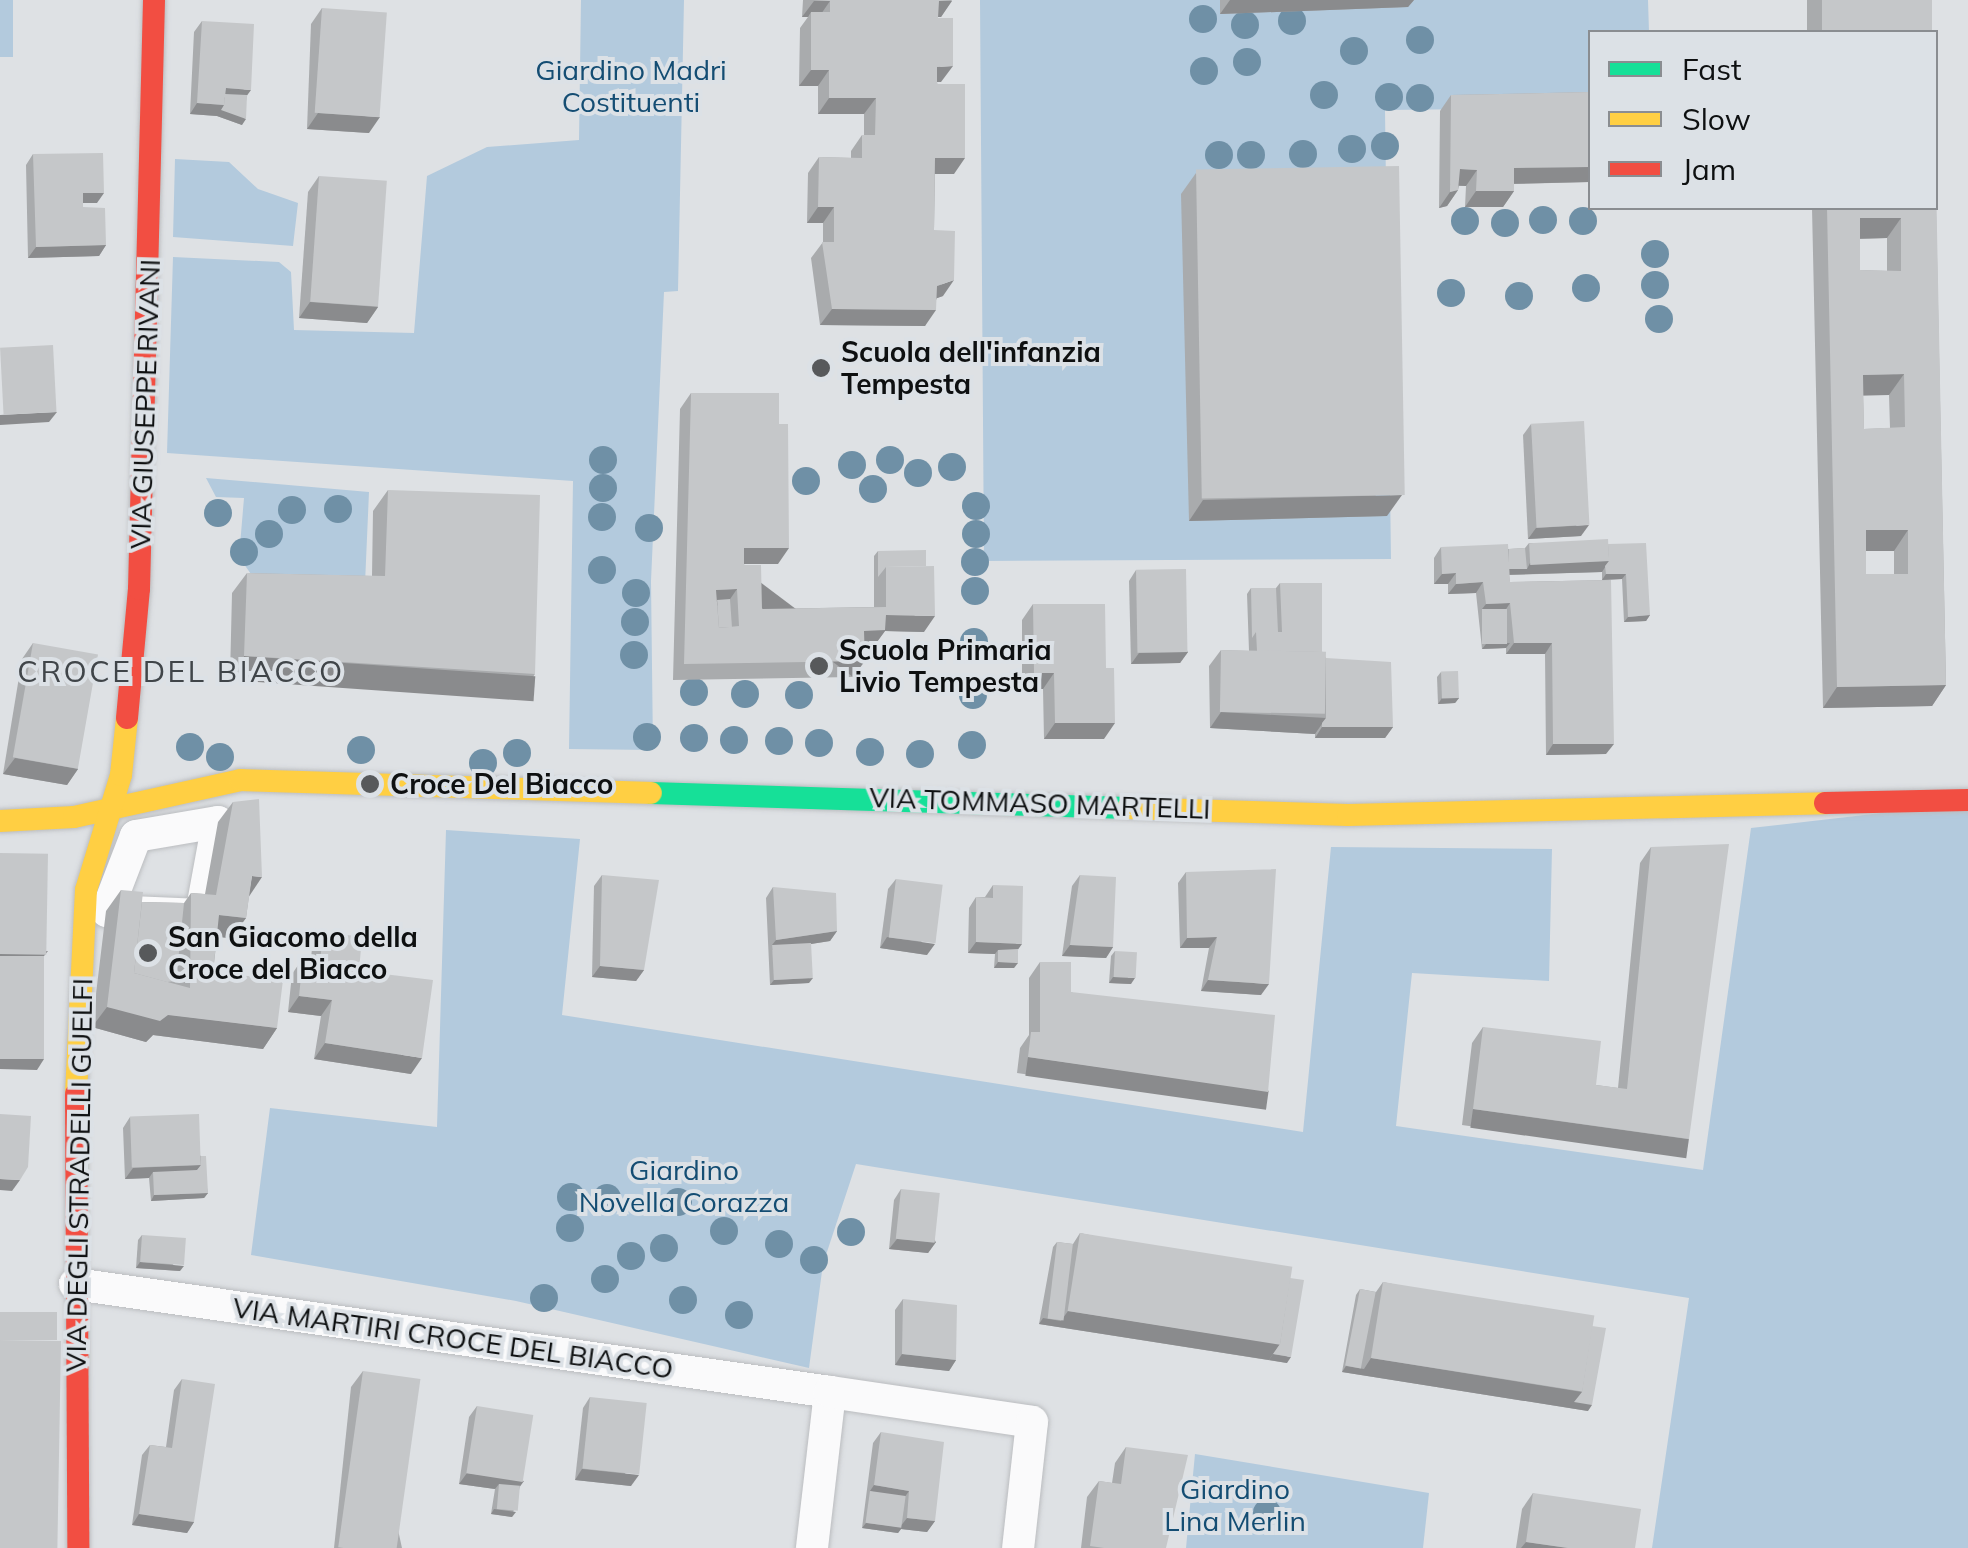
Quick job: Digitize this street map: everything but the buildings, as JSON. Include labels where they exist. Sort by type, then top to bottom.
[{"type":"main road","name":"VIA GIUSEPPE RIVANI","points":[[115,807],[140,589],[154,0]]},
{"type":"main road","name":"VIA TOMMASO MARTELLI","points":[[0,821],[115,807],[241,780],[1348,814],[1968,800]]},
{"type":"main road","name":"VIA DEGLI STRADELLI GUELFI","points":[[78,1548],[75,1284],[86,890],[115,807]]},
{"type":"street","name":"VIA MARTIRI CROCE DEL BIACCO","points":[[75,1284],[1032,1422],[1018,1548]]},
{"type":"street","points":[[812,1548],[830,1392]]},
{"type":"green space","points":[[0,0],[13,0],[13,57],[0,57]]},
{"type":"green space","name":"Giardino Madri Costituenti","points":[[581,0],[684,0],[678,291],[664,292],[651,581],[653,750],[569,749],[573,481],[167,453],[173,257],[279,262],[291,272],[294,330],[414,333],[427,176],[487,147],[579,140]]},
{"type":"green space","points":[[980,0],[1648,0],[1649,30],[1588,30],[1588,108],[1385,110],[1391,559],[984,561]]},
{"type":"green space","points":[[175,159],[229,162],[258,189],[298,203],[293,246],[173,237]]},
{"type":"green space","points":[[206,478],[369,492],[365,584],[258,584],[239,557],[244,498],[216,497]]},
{"type":"green space","name":"Giardino Novella Corazza","points":[[1968,803],[1968,1548],[1652,1548],[1689,1298],[856,1164],[823,1264],[809,1368],[516,1301],[251,1255],[270,1108],[437,1127],[446,830],[580,839],[562,1015],[1303,1132],[1331,847],[1552,849],[1549,981],[1412,973],[1396,1126],[1703,1170],[1751,828]]},
{"type":"green space","name":"Giardino Lina Merlin","points":[[1195,1454],[1429,1493],[1423,1548],[1186,1548]]},
{"type":"traffic: fast","points":[[651,793],[1128,808]]},
{"type":"traffic: slow","points":[[76,1094],[86,890],[121,775],[127,718]]},
{"type":"traffic: slow","points":[[0,821],[74,817],[241,780],[651,793]]},
{"type":"traffic: slow","points":[[1128,808],[1348,815],[1825,803]]},
{"type":"traffic: jam","points":[[127,718],[139,589],[154,0]]},
{"type":"traffic: jam","points":[[1825,803],[1968,800]]},
{"type":"traffic: jam","points":[[76,1094],[78,1548]]},
{"type":"place","name":"Scuola dell'infanzia Tempesta","points":[[821,368]]},
{"type":"place","name":"Scuola Primaria Livio Tempesta","points":[[819,666]]},
{"type":"place","name":"Croce Del Biacco","points":[[370,784]]},
{"type":"place","name":"San Giacomo della Croce del Biacco","points":[[148,953]]},
{"type":"district","name":"CROCE DEL BIACCO","points":[[181,671]]}]
